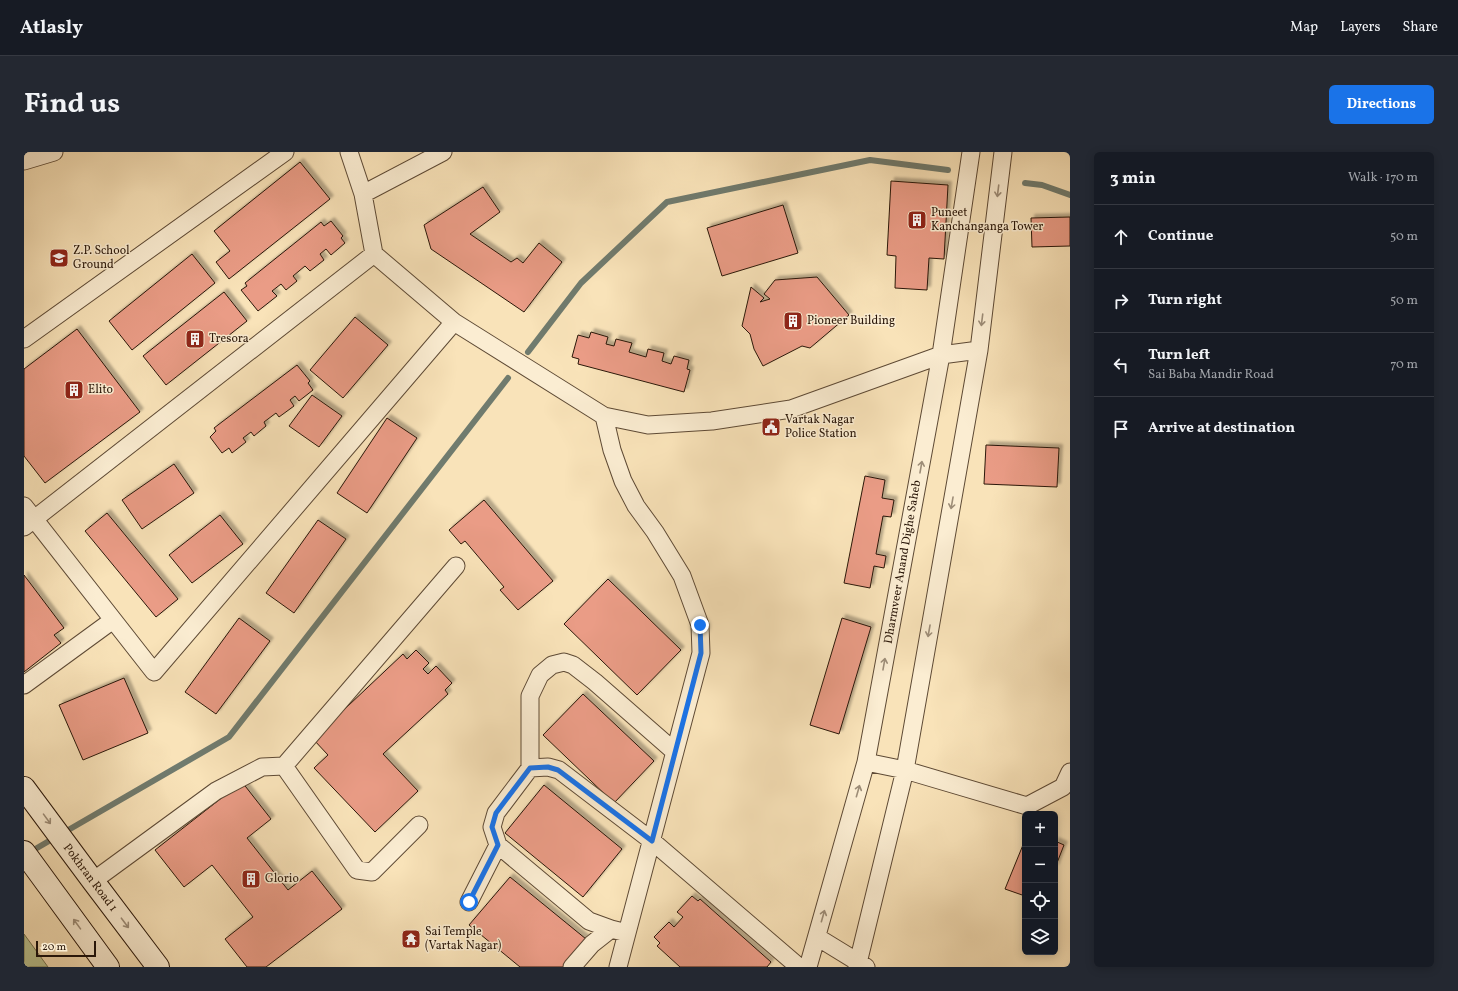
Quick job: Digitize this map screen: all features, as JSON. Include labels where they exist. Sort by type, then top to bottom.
[{"type":"main road","name":"Pokhran Road 1","points":[[24,788],[158,967]]},
{"type":"main road","points":[[24,852],[108,967]]},
{"type":"street","points":[[24,161],[54,152]]},
{"type":"street","points":[[24,339],[285,152]]},
{"type":"street","points":[[349,152],[362,194],[374,254],[454,322],[604,416],[648,425],[712,421],[792,409],[941,355],[979,350]]},
{"type":"street","points":[[362,194],[443,152]]},
{"type":"street","name":"Dharmveer Anand Dighe Saheb","points":[[808,967],[866,762],[941,355],[971,152]]},
{"type":"street","points":[[817,937],[861,965],[905,770],[979,350],[1003,152]]},
{"type":"street","points":[[374,254],[27,517],[113,620],[154,672],[454,322]]},
{"type":"street","points":[[604,416],[612,450],[623,481],[636,506],[655,532],[682,576],[700,625],[701,653],[652,841],[619,931],[618,967]]},
{"type":"street","points":[[93,881],[216,791],[262,767],[284,766],[456,566]]},
{"type":"street","points":[[24,685],[113,620]]},
{"type":"street","points":[[619,931],[589,921],[498,845],[492,827],[496,813],[530,768],[530,696],[540,675],[552,665],[564,662],[573,665],[595,682],[676,752]]},
{"type":"street","points":[[866,762],[905,770],[1027,806],[1063,787],[1070,772]]},
{"type":"street","points":[[284,766],[357,870],[372,872],[419,825]]},
{"type":"street","points":[[530,768],[548,767],[558,770],[652,841],[798,967]]},
{"type":"street","points":[[469,902],[498,845]]},
{"type":"street","points":[[572,967],[592,944],[619,931]]},
{"type":"green space","points":[[24,934],[48,967],[24,967]]},
{"type":"building","points":[[300,162],[330,199],[229,279],[216,262],[230,251],[214,231]]},
{"type":"building","name":"Puneet Kanchanganga Tower","points":[[891,181],[948,185],[944,259],[929,258],[927,290],[895,288],[896,256],[887,255]]},
{"type":"building","points":[[483,187],[500,212],[470,234],[511,262],[517,258],[523,263],[539,243],[562,262],[524,312],[431,249],[424,225]]},
{"type":"building","points":[[783,205],[798,253],[722,276],[707,228]]},
{"type":"building","points":[[1070,217],[1070,246],[1032,247],[1031,218]]},
{"type":"building","points":[[331,221],[343,236],[341,238],[345,243],[331,255],[326,249],[320,254],[324,260],[310,271],[305,266],[293,276],[297,281],[286,290],[281,284],[272,291],[277,296],[258,311],[241,290],[247,286],[245,283],[321,222],[324,226]]},
{"type":"building","points":[[192,254],[215,283],[132,350],[109,321]]},
{"type":"building","name":"Pioneer Building","points":[[817,277],[849,315],[810,348],[802,346],[763,366],[754,349],[750,334],[742,326],[751,287],[764,298],[760,302],[770,299],[764,294],[775,280]]},
{"type":"building","name":"Tresora","points":[[224,292],[247,321],[166,385],[143,356]]},
{"type":"building","points":[[355,317],[388,345],[343,398],[310,370]]},
{"type":"building","name":"Elito","points":[[77,329],[140,412],[45,483],[24,456],[24,369]]},
{"type":"building","points":[[591,332],[608,337],[606,344],[614,346],[616,339],[632,343],[629,352],[646,357],[648,349],[664,353],[662,361],[671,364],[674,356],[689,360],[687,369],[690,370],[684,392],[578,364],[579,359],[572,357],[578,335],[589,338]]},
{"type":"building","points":[[297,365],[310,381],[308,383],[313,390],[299,401],[295,396],[290,400],[294,406],[279,417],[276,413],[264,422],[266,426],[254,436],[251,432],[243,438],[246,442],[232,453],[229,448],[222,453],[210,437],[216,431],[214,428]]},
{"type":"building","points":[[312,395],[342,416],[319,447],[289,426]]},
{"type":"building","points":[[387,418],[417,438],[367,513],[337,493]]},
{"type":"building","points":[[986,445],[1059,448],[1057,487],[984,484]]},
{"type":"building","points":[[174,464],[194,493],[142,529],[122,500]]},
{"type":"building","points":[[865,476],[885,480],[882,498],[894,500],[891,517],[883,516],[876,554],[886,556],[884,568],[874,566],[870,588],[844,583]]},
{"type":"building","points":[[484,500],[553,581],[518,610],[500,590],[504,587],[465,541],[461,544],[449,530]]},
{"type":"building","points":[[107,513],[178,599],[156,617],[85,531]]},
{"type":"building","points":[[220,515],[243,544],[192,583],[169,555]]},
{"type":"building","points":[[318,520],[346,539],[294,613],[266,593]]},
{"type":"building","points":[[24,575],[64,628],[54,635],[61,643],[24,672]]},
{"type":"building","points":[[608,579],[681,650],[637,695],[564,624]]},
{"type":"building","points":[[239,618],[270,641],[216,714],[185,692]]},
{"type":"building","points":[[842,618],[871,627],[839,734],[810,725]]},
{"type":"building","points":[[416,650],[429,663],[423,669],[428,674],[436,666],[452,683],[445,690],[448,694],[383,754],[418,791],[375,832],[314,768],[328,755],[313,739],[403,654],[407,659]]},
{"type":"building","points":[[124,678],[148,733],[83,760],[59,705]]},
{"type":"building","points":[[583,694],[654,761],[614,803],[543,735]]},
{"type":"building","name":"Glorio","points":[[242,782],[271,819],[247,838],[288,890],[312,871],[342,909],[266,967],[247,967],[225,939],[253,917],[212,865],[184,887],[155,850]]},
{"type":"building","points":[[544,785],[622,849],[583,897],[505,833]]},
{"type":"building","points":[[1058,842],[1064,845],[1058,860]]},
{"type":"building","points":[[1022,847],[1022,895],[1005,889]]},
{"type":"building","points":[[510,877],[586,939],[563,967],[520,967],[469,925]]},
{"type":"building","points":[[692,896],[698,901],[700,899],[771,962],[767,967],[680,967],[657,946],[660,943],[654,937],[669,922],[674,927],[683,917],[677,912]]},
{"type":"waterway","points":[[528,352],[581,283],[667,202],[870,160],[948,170]]},
{"type":"waterway","points":[[1025,183],[1042,185],[1070,195]]},
{"type":"waterway","points":[[70,829],[229,737],[508,378]]},
{"type":"waterway","points":[[37,848],[49,841]]},
{"type":"place","name":"Puneet Kanchanganga Tower","points":[[917,220]]},
{"type":"place","name":"Z.P. School Ground","points":[[59,258]]},
{"type":"place","name":"Pioneer Building","points":[[793,321]]},
{"type":"place","name":"Tresora","points":[[195,339]]},
{"type":"place","name":"Elito","points":[[74,390]]},
{"type":"place","name":"Vartak Nagar Police Station","points":[[771,427]]},
{"type":"place","name":"Glorio","points":[[251,879]]},
{"type":"place","name":"Sai Temple (Vartak Nagar)","points":[[411,939]]},
{"type":"route","points":[[469,902],[498,845],[492,827],[496,813],[530,768],[548,767],[558,770],[652,841],[701,653],[700,625]]}]
